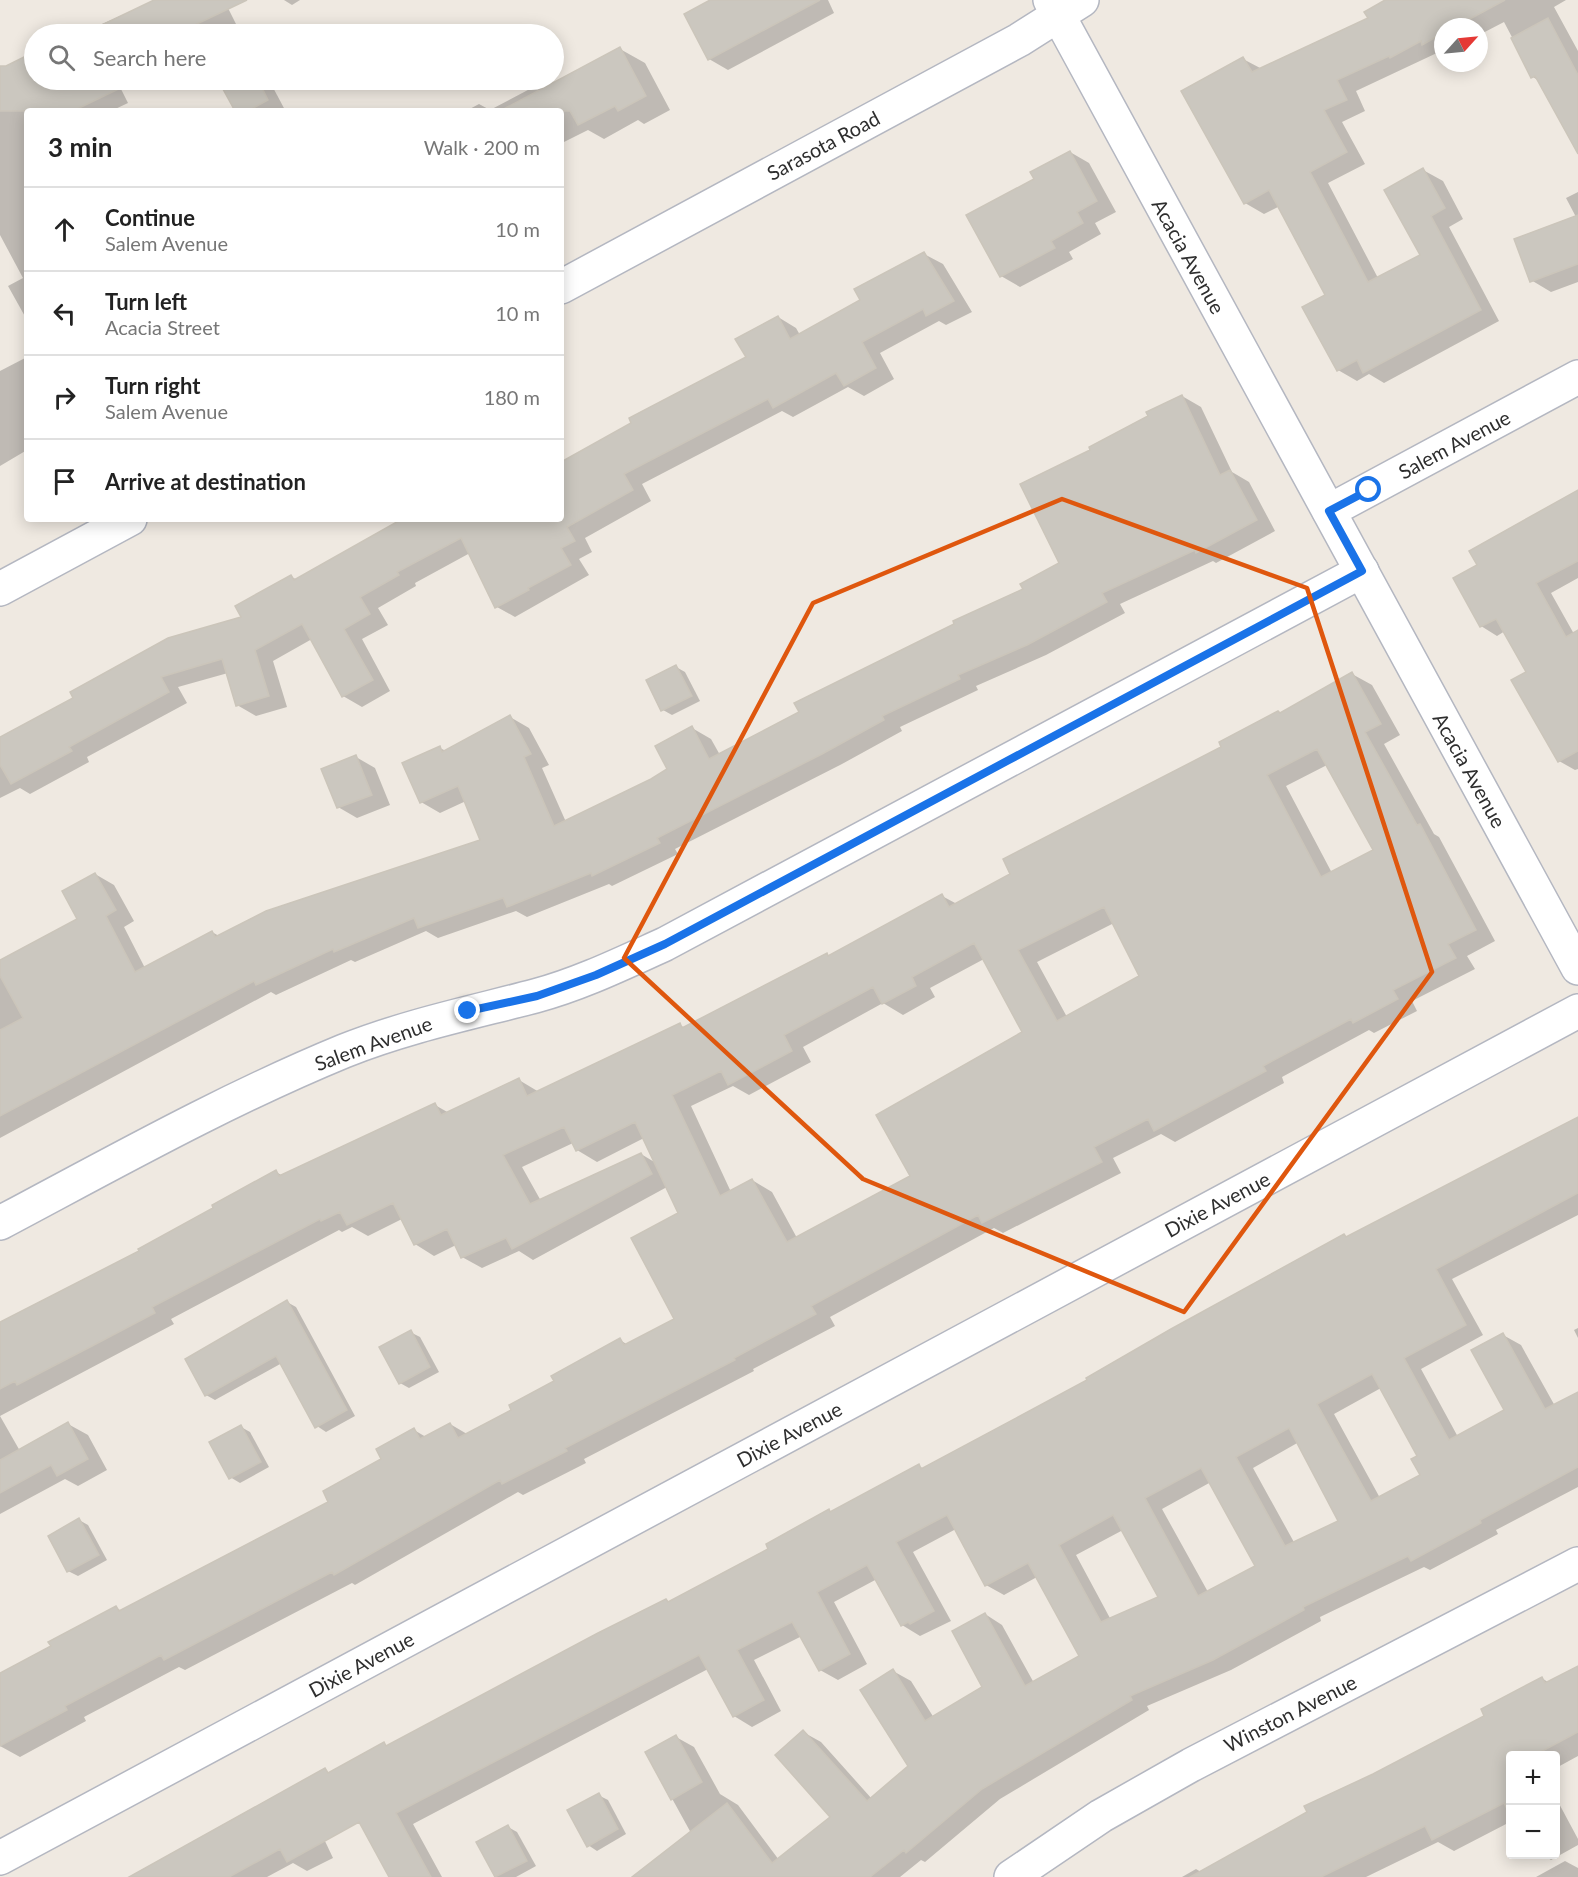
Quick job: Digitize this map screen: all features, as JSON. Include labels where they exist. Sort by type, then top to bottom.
[{"type":"street","name":"Sarasota Road","points":[[564,284],[1019,40],[1063,4]]},
{"type":"street","name":"Acacia Avenue","points":[[1063,4],[1329,511],[1578,969]]},
{"type":"street","name":"Salem Avenue","points":[[1329,511],[1578,377]]},
{"type":"street","points":[[0,589],[124,522]]},
{"type":"street","name":"Salem Avenue","points":[[0,1224],[219,1107],[344,1052],[409,1027],[537,996],[596,975],[665,944],[1362,571]]},
{"type":"street","name":"Dixie Avenue","points":[[0,1858],[1578,1011]]},
{"type":"street","name":"Winston Avenue","points":[[1011,1877],[1101,1816],[1191,1765],[1578,1564]]},
{"type":"highlighted area","points":[[1062,499],[1307,588],[1432,972],[1184,1312],[863,1179],[624,958],[813,603]]},
{"type":"building","points":[[154,0],[247,0],[197,24],[104,24]]},
{"type":"building","points":[[710,0],[820,0],[708,60],[684,14]]},
{"type":"building","points":[[1385,0],[1505,0],[1472,18],[1434,18],[1434,38],[1422,45],[1421,41],[1390,58],[1389,56],[1337,80],[1347,100],[1324,110],[1347,152],[1310,172],[1368,282],[1420,255],[1384,190],[1423,168],[1445,208],[1431,216],[1481,310],[1363,373],[1357,360],[1337,371],[1302,307],[1325,295],[1269,190],[1244,204],[1181,91],[1243,57],[1252,72],[1368,18],[1364,12]]},
{"type":"building","points":[[1548,18],[1578,75],[1578,154],[1535,76],[1531,78],[1511,38]]},
{"type":"building","points":[[620,47],[646,96],[618,111],[615,106],[578,125],[570,111],[564,111],[564,108],[506,108],[539,90],[564,90],[564,77]]},
{"type":"building","points":[[24,57],[24,90],[116,90],[79,108],[24,108],[24,111],[0,111],[0,66],[6,66]]},
{"type":"building","points":[[223,90],[263,90],[268,100],[253,108],[233,108]]},
{"type":"building","points":[[1070,151],[1097,201],[1077,212],[1083,223],[1051,241],[1055,248],[1000,277],[966,215],[1034,179],[1030,172]]},
{"type":"building","points":[[1578,215],[1578,264],[1530,282],[1514,239]]},
{"type":"building","points":[[924,252],[954,301],[926,316],[923,309],[862,342],[876,368],[844,386],[836,373],[773,408],[768,399],[624,474],[633,490],[567,527],[575,541],[561,548],[571,565],[495,608],[461,538],[397,572],[399,575],[360,597],[370,614],[344,629],[373,680],[342,697],[302,624],[255,650],[269,696],[236,706],[222,659],[161,677],[169,692],[69,747],[72,751],[11,784],[0,765],[0,737],[73,698],[70,692],[168,638],[241,617],[235,606],[291,575],[294,580],[397,522],[564,522],[564,460],[631,423],[629,418],[746,357],[735,339],[778,316],[790,339],[860,300],[854,289]]},
{"type":"building","points":[[1182,395],[1220,475],[1230,470],[1257,520],[1196,553],[1195,550],[1102,593],[1107,602],[1027,645],[958,675],[960,679],[882,716],[884,720],[657,838],[660,843],[592,876],[591,873],[507,907],[503,898],[418,928],[414,918],[334,952],[333,949],[256,985],[254,981],[0,1116],[0,1030],[23,1018],[0,976],[0,960],[77,919],[62,891],[95,873],[116,910],[106,916],[135,972],[212,931],[215,937],[266,911],[480,840],[458,786],[420,803],[402,763],[440,746],[442,752],[510,715],[531,754],[524,757],[554,826],[667,769],[655,746],[692,726],[709,759],[799,712],[794,703],[954,624],[953,621],[1023,589],[1020,584],[1059,563],[1020,484],[1090,450],[1089,447],[1148,416],[1146,412]]},
{"type":"building","points":[[1578,490],[1578,561],[1536,583],[1566,637],[1578,630],[1578,751],[1558,762],[1511,680],[1526,672],[1496,619],[1480,627],[1453,578],[1477,565],[1469,551]]},
{"type":"building","points":[[676,665],[692,696],[661,711],[646,680]]},
{"type":"building","points":[[1352,672],[1381,724],[1365,732],[1417,825],[1420,824],[1476,930],[1448,944],[1456,958],[1393,990],[1398,999],[1353,1023],[1351,1019],[1263,1066],[1266,1071],[1154,1131],[1148,1119],[1094,1147],[1102,1162],[982,1223],[978,1215],[811,1306],[816,1314],[734,1358],[735,1360],[565,1448],[567,1451],[502,1484],[500,1480],[334,1575],[332,1572],[164,1660],[161,1655],[65,1706],[67,1710],[0,1746],[0,1673],[51,1646],[48,1642],[116,1606],[119,1611],[328,1502],[323,1491],[381,1459],[376,1449],[414,1428],[420,1439],[450,1423],[458,1438],[511,1410],[509,1405],[554,1381],[551,1376],[620,1338],[624,1345],[674,1319],[631,1238],[678,1213],[635,1122],[576,1151],[564,1127],[503,1155],[530,1204],[641,1153],[652,1174],[512,1249],[506,1238],[461,1258],[447,1229],[414,1245],[393,1203],[347,1225],[340,1212],[321,1221],[320,1219],[152,1307],[155,1313],[92,1346],[17,1385],[15,1381],[0,1389],[0,1322],[139,1251],[138,1249],[213,1208],[212,1205],[276,1170],[279,1176],[435,1103],[441,1115],[519,1078],[527,1096],[680,1023],[682,1028],[827,953],[828,956],[942,894],[949,907],[1010,874],[1003,859],[1221,747],[1219,742],[1278,711],[1280,713]],"holes":[[[1317,749],[1373,850],[1321,877],[1267,775]],[[1104,907],[1139,976],[1057,1021],[1018,950]],[[974,943],[1022,1032],[876,1115],[910,1176],[787,1242],[752,1179],[720,1196],[672,1095],[721,1071],[728,1085],[792,1051],[784,1035],[873,987],[882,1004],[916,986],[912,977]]]},
{"type":"building","points":[[356,755],[372,795],[337,808],[321,769]]},
{"type":"building","points":[[1578,1117],[1578,1193],[1436,1269],[1466,1325],[1404,1358],[1449,1440],[1504,1410],[1471,1350],[1503,1333],[1545,1409],[1578,1392],[1578,1467],[1480,1520],[1481,1523],[1411,1561],[1408,1556],[1303,1607],[1304,1610],[1213,1660],[1130,1696],[1132,1700],[982,1789],[906,1853],[904,1850],[870,1877],[632,1877],[727,1803],[772,1863],[830,1817],[775,1755],[803,1730],[867,1801],[908,1766],[860,1690],[893,1669],[925,1721],[982,1687],[952,1631],[985,1613],[1025,1686],[1079,1656],[1028,1563],[985,1586],[947,1515],[896,1542],[934,1611],[910,1624],[908,1622],[901,1626],[867,1565],[817,1592],[850,1654],[819,1671],[792,1622],[737,1650],[764,1700],[733,1717],[699,1655],[396,1813],[431,1877],[389,1877],[359,1822],[287,1862],[280,1849],[229,1877],[129,1877],[325,1768],[328,1773],[384,1742],[386,1746],[598,1633],[666,1599],[668,1602],[768,1549],[766,1544],[829,1509],[830,1512],[919,1464],[921,1469],[1087,1380],[1086,1378],[1171,1329],[1344,1234],[1346,1237]],"holes":[[[1372,1374],[1417,1456],[1411,1459],[1420,1475],[1371,1501],[1317,1404]],[[1289,1428],[1338,1521],[1285,1546],[1236,1457]],[[1201,1468],[1255,1566],[1198,1596],[1145,1498]],[[1113,1515],[1158,1597],[1101,1622],[1059,1545]]]},
{"type":"building","points":[[287,1300],[347,1410],[315,1428],[276,1356],[205,1396],[185,1359]]},
{"type":"building","points":[[411,1330],[430,1367],[399,1384],[379,1347]]},
{"type":"building","points":[[68,1422],[88,1459],[57,1476],[51,1465],[0,1493],[0,1460]]},
{"type":"building","points":[[241,1425],[261,1462],[229,1479],[209,1442]]},
{"type":"building","points":[[79,1518],[99,1555],[67,1572],[48,1536]]},
{"type":"building","points":[[1578,1666],[1578,1732],[1542,1751],[1506,1751],[1506,1807],[1504,1803],[1432,1840],[1425,1826],[1321,1877],[1190,1877],[1307,1812],[1304,1806],[1373,1774],[1484,1716],[1481,1709],[1542,1677],[1545,1683]]},
{"type":"building","points":[[676,1735],[702,1782],[671,1800],[645,1752]]},
{"type":"building","points":[[599,1793],[618,1829],[587,1847],[567,1810]]},
{"type":"building","points":[[508,1825],[527,1861],[495,1877],[476,1842]]},
{"type":"route","points":[[468,1011],[537,996],[596,975],[665,944],[1362,571],[1329,511],[1369,490]]}]
